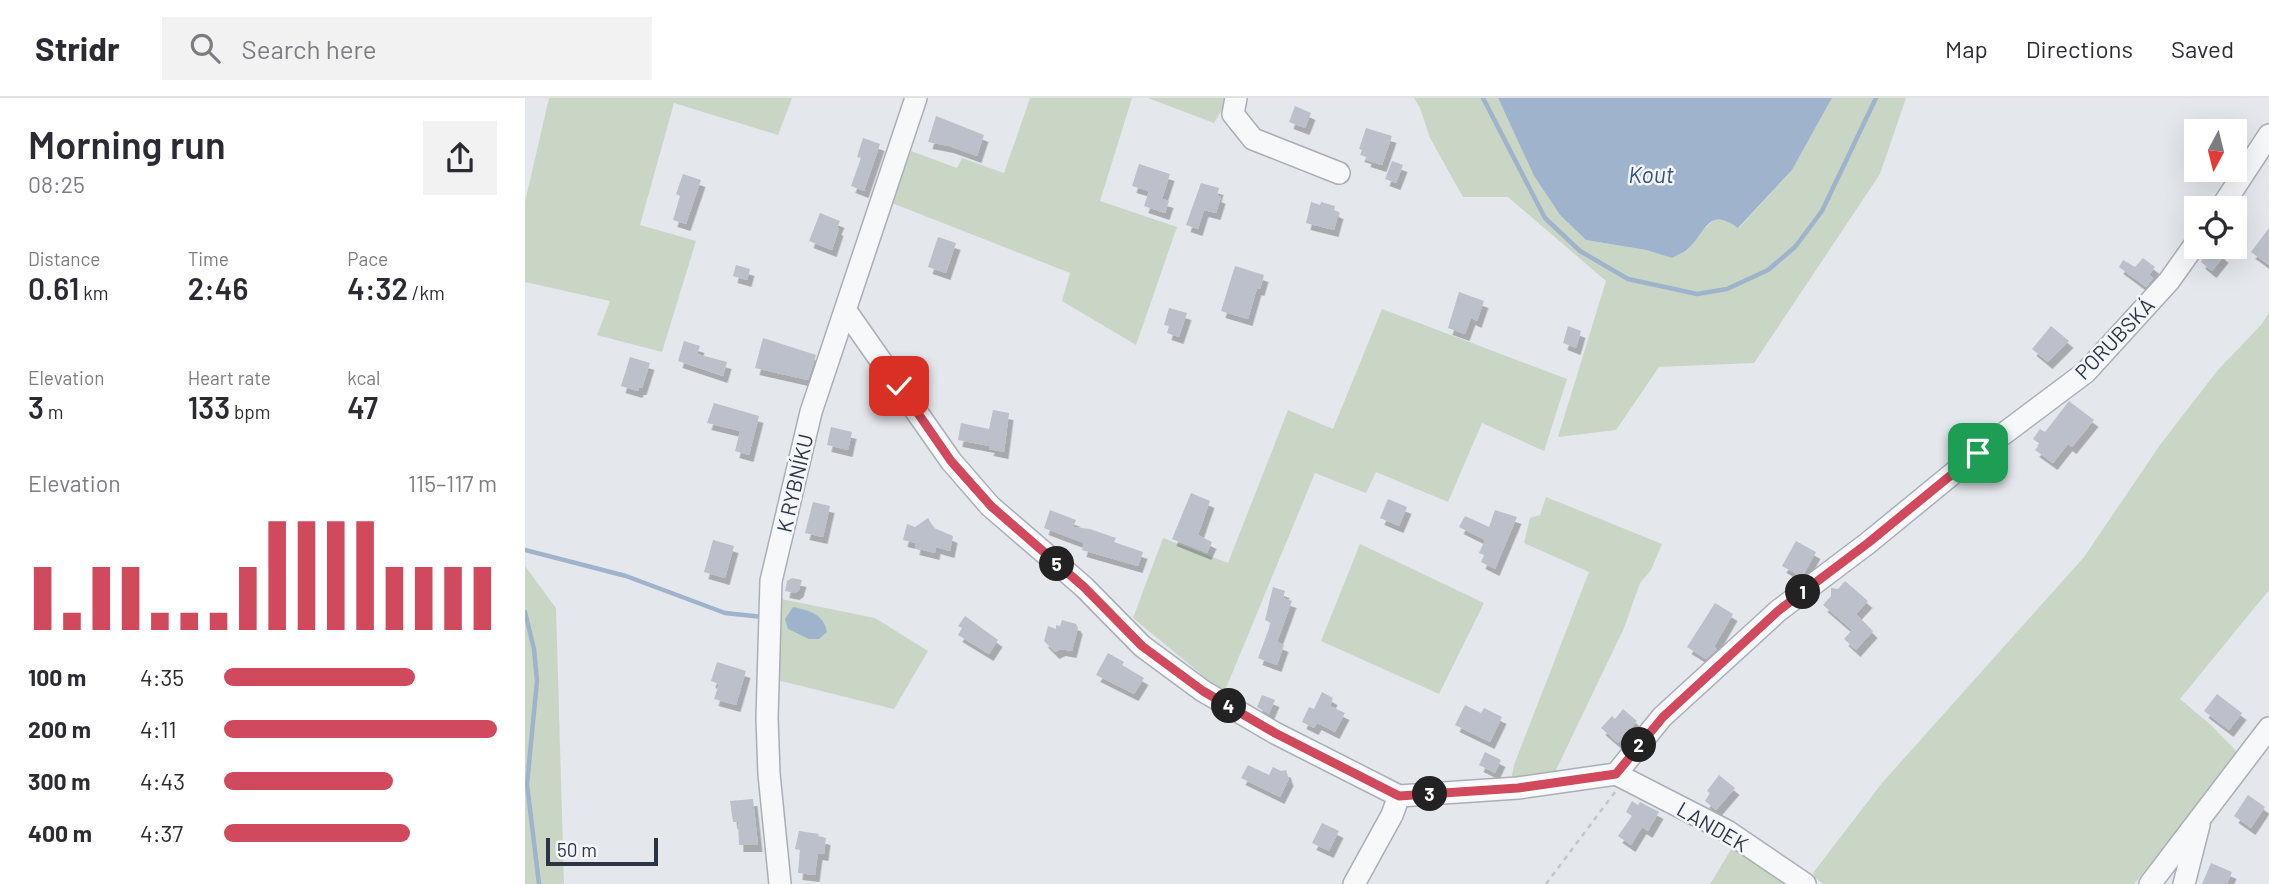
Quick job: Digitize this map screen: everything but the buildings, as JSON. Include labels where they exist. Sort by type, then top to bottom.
[{"type":"street","name":"K RYBNÍKU","points":[[780,884],[769,774],[767,718],[771,582],[811,412],[916,98]]},
{"type":"street","points":[[1235,98],[1233,114],[1253,139],[1339,173]]},
{"type":"street","points":[[2229,196],[2269,135]]},
{"type":"street","name":"PORUBSKÁ","points":[[1621,776],[1663,717],[1778,611],[1868,543],[1978,453],[2086,372],[2169,281],[2185,259]]},
{"type":"street","points":[[846,311],[951,461],[991,506],[1084,587],[1142,646],[1203,691],[1275,733],[1399,796],[1518,788],[1621,776]]},
{"type":"street","points":[[2150,884],[2269,728]]},
{"type":"street","name":"LANDEK","points":[[1621,776],[1727,831],[1805,884]]},
{"type":"street","points":[[1354,884],[1392,815],[1399,796]]},
{"type":"street","points":[[2184,884],[2201,816]]},
{"type":"path","points":[[1546,884],[1621,776]]},
{"type":"green space","points":[[549,98],[792,98],[778,135],[674,103],[640,225],[696,241],[662,352],[597,335],[610,301],[525,282],[525,202]]},
{"type":"green space","points":[[1030,98],[1132,98],[1100,201],[1177,227],[1136,345],[1062,301],[1070,273],[892,203],[911,151],[957,168],[962,158],[1004,173]]},
{"type":"green space","points":[[1148,98],[1229,98],[1214,123]]},
{"type":"green space","points":[[1414,98],[1498,98],[1534,176],[1560,215],[1586,240],[1646,250],[1672,258],[1687,251],[1714,220],[1726,219],[1739,228],[1792,170],[1832,98],[1906,98],[1880,174],[1754,363],[1659,367],[1616,430],[1558,437],[1606,281],[1508,197],[1463,197],[1430,138]]},
{"type":"green space","points":[[1382,309],[1567,379],[1544,451],[1482,423],[1448,502],[1376,472],[1366,493],[1315,473],[1224,693],[1133,618],[1163,538],[1228,563],[1288,410],[1333,429]]},
{"type":"green space","points":[[2269,313],[2269,590],[2180,699],[2237,752],[2212,787],[2134,884],[1824,884],[1816,879],[1813,873],[1882,783],[2084,557],[2160,445],[2217,371]]},
{"type":"green space","points":[[1546,497],[1662,544],[1651,570],[1640,583],[1624,628],[1556,770],[1552,774],[1513,778],[1514,765],[1589,572],[1524,543],[1530,518],[1540,515]]},
{"type":"green space","points":[[1360,544],[1484,603],[1439,694],[1321,641]]},
{"type":"green space","points":[[525,566],[556,608],[564,884],[525,884]]},
{"type":"green space","points":[[781,599],[875,618],[928,651],[894,709],[777,680]]},
{"type":"green space","points":[[1732,848],[1781,882],[1783,879],[1795,884],[1710,884]]},
{"type":"water","name":"Kout","points":[[1498,98],[1832,98],[1792,170],[1738,228],[1728,222],[1714,221],[1708,224],[1687,250],[1672,258],[1646,250],[1586,240],[1560,215],[1534,176]]},
{"type":"water","points":[[793,607],[810,611],[819,617],[827,632],[819,639],[809,639],[788,629],[785,619]]},
{"type":"waterway","points":[[1483,98],[1545,218],[1580,251],[1628,279],[1697,294],[1727,289],[1768,270],[1795,247],[1822,211],[1876,98]]},
{"type":"waterway","points":[[525,550],[626,576],[725,613],[763,617]]},
{"type":"waterway","points":[[525,612],[534,649],[537,681],[527,784],[539,884]]},
{"type":"route","points":[[899,386],[951,461],[991,506],[1084,587],[1142,646],[1203,691],[1275,733],[1399,796],[1518,788],[1616,774],[1663,717],[1778,611],[1868,543],[1978,453]]}]
